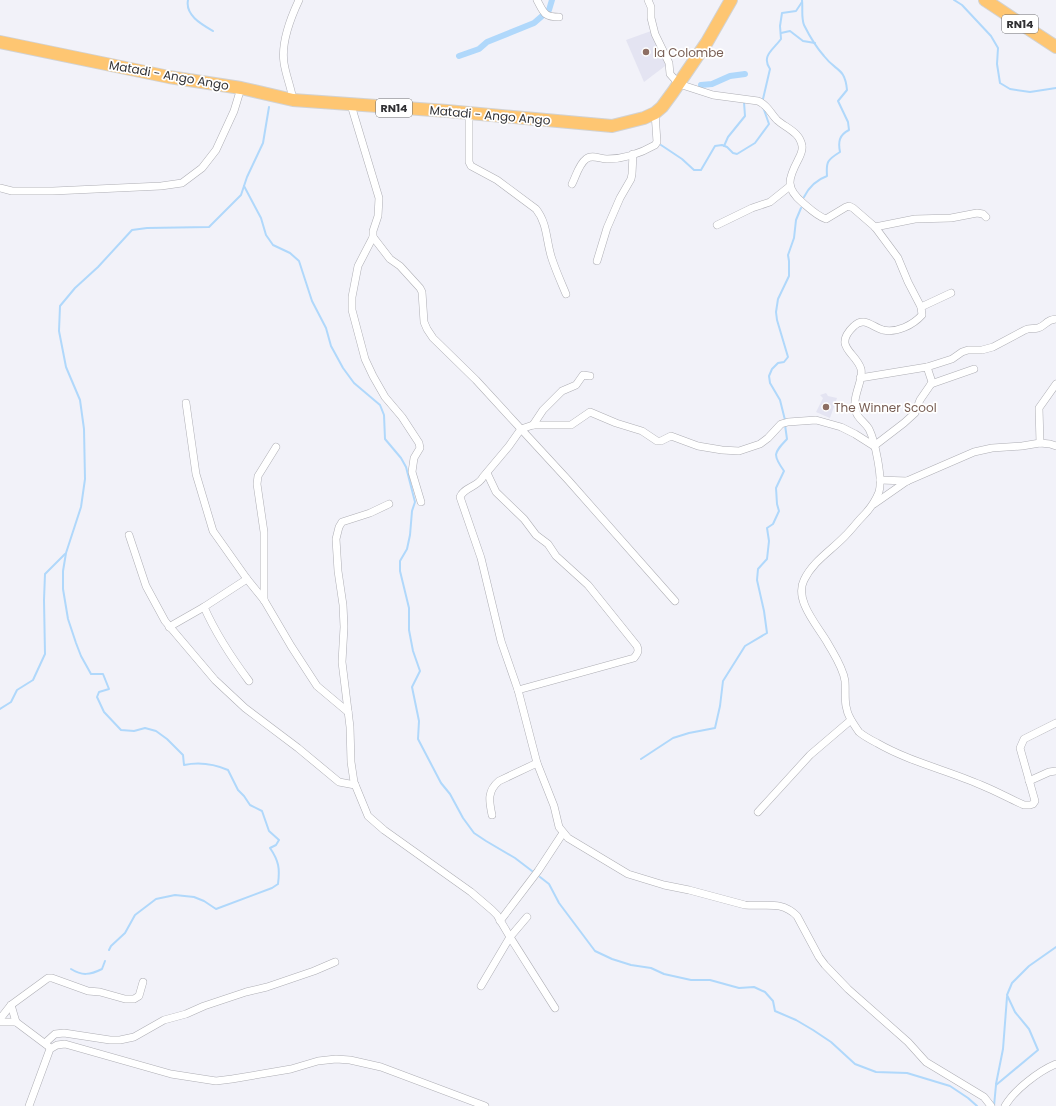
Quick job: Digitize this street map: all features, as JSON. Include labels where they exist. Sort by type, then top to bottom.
[{"type":"highway","name":"Matadi - Ango Ango","points":[[0,42],[169,77],[241,88],[293,100],[470,113],[612,126],[633,121],[654,113],[662,107],[707,42],[731,0]]},
{"type":"highway","name":"RN14","points":[[984,0],[1056,47]]},
{"type":"street","points":[[293,100],[284,62],[284,47],[292,14],[299,0]]},
{"type":"street","points":[[537,0],[545,15],[550,17],[559,17]]},
{"type":"street","points":[[648,0],[651,7],[651,18],[655,34],[669,63],[670,74],[679,84],[713,95],[758,100],[764,103],[775,118],[798,136],[802,145],[802,153],[789,179],[792,193],[821,217],[826,218],[849,206],[853,208],[875,228],[900,262],[908,282],[921,307],[922,315],[908,326],[896,330],[886,330],[880,329],[864,321],[854,326],[847,334],[845,343],[846,348],[861,367],[862,372],[856,394],[856,412],[870,431],[880,467],[880,490],[873,504],[846,536],[820,558],[804,580],[801,588],[804,605],[827,641],[843,672],[845,681],[844,702],[851,720],[859,732],[884,747],[982,785],[1024,805],[1034,804],[1035,801],[1020,748],[1024,740],[1056,723]]},
{"type":"street","points":[[0,188],[12,191],[54,191],[161,186],[182,183],[202,168],[216,150],[234,111],[241,88]]},
{"type":"street","points":[[351,105],[379,198],[378,216],[373,231],[373,237],[358,266],[352,297],[352,310],[365,359],[373,376],[385,397],[402,417],[419,443],[420,448],[414,458],[412,472],[421,502]]},
{"type":"street","points":[[470,113],[469,162],[472,166],[497,180],[536,209],[541,215],[545,224],[552,258],[566,294]]},
{"type":"street","points":[[572,184],[581,165],[590,157],[607,159],[618,158],[650,147],[656,142],[654,113]]},
{"type":"street","points":[[597,261],[607,228],[620,198],[631,179],[633,154]]},
{"type":"street","points":[[716,225],[752,208],[770,202],[790,186]]},
{"type":"street","points":[[875,228],[915,219],[951,218],[977,213],[983,214],[986,217]]},
{"type":"street","points":[[373,237],[390,259],[400,266],[420,288],[422,292],[424,322],[434,338],[476,380],[568,480],[675,601]]},
{"type":"street","points":[[921,307],[951,293]]},
{"type":"street","points":[[860,378],[927,367],[952,359],[968,350],[982,350],[993,347],[1029,328],[1038,328],[1047,321],[1056,319]]},
{"type":"street","points":[[927,367],[931,384]]},
{"type":"street","points":[[874,446],[904,423],[914,413],[920,400],[931,384],[974,369]]},
{"type":"street","points":[[533,425],[543,410],[562,391],[566,388],[574,387],[583,375],[590,376]]},
{"type":"street","points":[[1040,443],[1039,408],[1056,384]]},
{"type":"street","points":[[186,403],[196,474],[213,531],[264,600],[317,686],[348,712]]},
{"type":"street","points":[[874,446],[841,427],[816,420],[781,424],[760,444],[739,451],[722,450],[698,446],[672,436],[658,441],[642,431],[590,412],[569,425],[533,425],[521,429],[483,477],[480,483],[466,491],[460,497],[481,558],[501,641],[518,690],[537,763],[554,806],[560,826],[568,838],[628,874],[744,906],[772,905],[791,910],[797,916],[825,965],[848,989],[908,1042],[926,1062],[984,1097],[991,1106]]},
{"type":"street","points":[[873,504],[908,481],[974,452],[992,448],[1040,443],[1056,446]]},
{"type":"street","points":[[264,600],[264,532],[257,484],[258,476],[276,447]]},
{"type":"street","points":[[487,473],[496,492],[524,519],[536,535],[548,544],[556,556],[588,585],[637,646],[638,650],[638,654],[634,658],[518,690]]},
{"type":"street","points":[[880,480],[908,481]]},
{"type":"street","points":[[389,504],[370,513],[342,522],[336,539],[338,571],[343,605],[344,627],[342,662],[350,727],[351,762],[355,785],[368,816],[384,830],[471,892],[497,915],[555,1008]]},
{"type":"street","points":[[129,535],[146,586],[165,621],[215,680],[245,708],[298,748],[339,782],[355,785]]},
{"type":"street","points":[[170,627],[247,579]]},
{"type":"street","points":[[204,607],[224,648],[249,681]]},
{"type":"street","points":[[758,812],[819,746],[851,720]]},
{"type":"street","points":[[492,815],[489,799],[494,785],[498,781],[537,763]]},
{"type":"street","points":[[1029,781],[1049,772],[1056,771]]},
{"type":"street","points":[[500,921],[538,871],[563,832]]},
{"type":"street","points":[[481,986],[510,937],[527,917]]},
{"type":"street","points":[[45,1043],[55,1034],[64,1033],[110,1040],[120,1040],[134,1037],[164,1020],[186,1014],[204,1006],[246,992],[267,987],[335,962]]},
{"type":"street","points":[[0,1019],[11,1005],[48,978],[52,978],[88,992],[100,992],[125,999],[134,999],[139,996],[143,982]]},
{"type":"street","points":[[11,1005],[16,1022]]},
{"type":"street","points":[[0,1022],[16,1022],[45,1043],[50,1049]]},
{"type":"street","points":[[29,1106],[50,1049],[57,1045],[65,1044],[171,1074],[216,1081],[276,1072],[318,1061],[350,1060],[381,1067],[485,1106]]},
{"type":"street","points":[[1005,1106],[1010,1098],[1042,1070],[1056,1064]]},
{"type":"shaded area","name":"la Colombe","points":[[651,31],[669,63],[644,82],[626,40]]},
{"type":"shaded area","name":"The Winner Scool","points":[[826,393],[828,396],[837,398],[830,418],[816,412],[823,398],[820,395]]},
{"type":"waterway","points":[[188,0],[191,15],[213,31]]},
{"type":"waterway","points":[[459,56],[479,49],[487,42],[534,23],[549,10],[552,0]]},
{"type":"waterway","points":[[802,0],[803,22],[808,33],[815,45],[828,61],[839,70],[844,77],[847,90],[838,101],[848,122],[849,130],[843,134],[840,139],[840,152],[832,157],[827,164],[827,176],[813,184],[804,197]]},
{"type":"waterway","points":[[954,0],[962,5],[991,36],[998,48],[997,64],[1000,83],[1010,89],[1030,92],[1056,88]]},
{"type":"waterway","points":[[763,99],[770,69],[767,57],[781,39],[780,26],[782,13],[796,11],[802,2]]},
{"type":"waterway","points":[[781,33],[790,31],[803,41],[815,43]]},
{"type":"waterway","points":[[701,85],[712,84],[730,76],[745,74]]},
{"type":"waterway","points":[[724,146],[728,137],[745,116],[744,102]]},
{"type":"waterway","points":[[109,950],[111,946],[125,933],[135,915],[156,899],[175,895],[194,897],[204,901],[216,909],[272,888],[278,884],[279,869],[277,861],[270,848],[276,845],[279,840],[269,831],[262,811],[250,805],[238,790],[228,770],[206,764],[184,765],[183,755],[167,739],[156,731],[145,728],[134,731],[121,730],[104,712],[97,697],[99,692],[109,689],[103,674],[91,674],[81,656],[68,619],[63,589],[63,571],[66,553],[81,507],[85,479],[84,429],[80,400],[66,367],[59,331],[60,306],[75,288],[98,267],[132,230],[147,228],[209,227],[241,195],[247,177],[263,143],[269,107]]},
{"type":"waterway","points":[[661,145],[682,159],[694,170],[701,170],[715,146],[722,145],[727,147],[733,153],[737,154],[755,143],[769,124],[763,107]]},
{"type":"waterway","points":[[244,186],[261,218],[266,235],[273,245],[290,253],[299,261],[312,301],[326,328],[331,346],[343,368],[354,383],[380,405],[384,415],[385,439],[401,458],[406,467],[415,502],[412,511],[407,549],[400,561],[400,571],[409,608],[409,630],[413,651],[420,671],[412,687],[419,721],[418,739],[441,783],[450,794],[463,818],[474,833],[515,858],[532,871]]},
{"type":"waterway","points":[[785,420],[780,400],[770,383],[769,376],[772,369],[778,363],[784,362],[788,357],[776,312],[778,299],[789,276],[788,255],[794,238],[796,220],[801,208]]},
{"type":"waterway","points":[[641,759],[673,738],[715,728],[720,706],[723,681],[745,646],[767,633],[757,580],[758,569],[767,559],[769,541],[767,528],[773,524],[779,511],[776,488],[784,471],[776,457],[776,454],[787,439],[785,425]]},
{"type":"waterway","points":[[0,709],[11,702],[17,690],[33,680],[45,654],[45,574],[65,554]]},
{"type":"waterway","points":[[540,877],[549,884],[559,903],[595,951],[612,959],[631,965],[651,968],[664,974],[691,980],[710,980],[739,988],[754,987],[765,992],[773,1001],[775,1011],[796,1020],[813,1030],[831,1042],[855,1064],[876,1072],[907,1073],[950,1086],[977,1106]]},
{"type":"waterway","points":[[994,1106],[996,1085],[1038,1050],[1029,1029],[1015,1012],[1007,995],[1012,983],[1029,966],[1056,947]]},
{"type":"waterway","points":[[71,969],[82,974],[94,973],[102,969],[105,961]]},
{"type":"waterway","points":[[996,1084],[1003,1049],[1007,997]]},
{"type":"place","name":"la Colombe","points":[[646,52]]},
{"type":"place","name":"The Winner Scool","points":[[826,407]]}]
